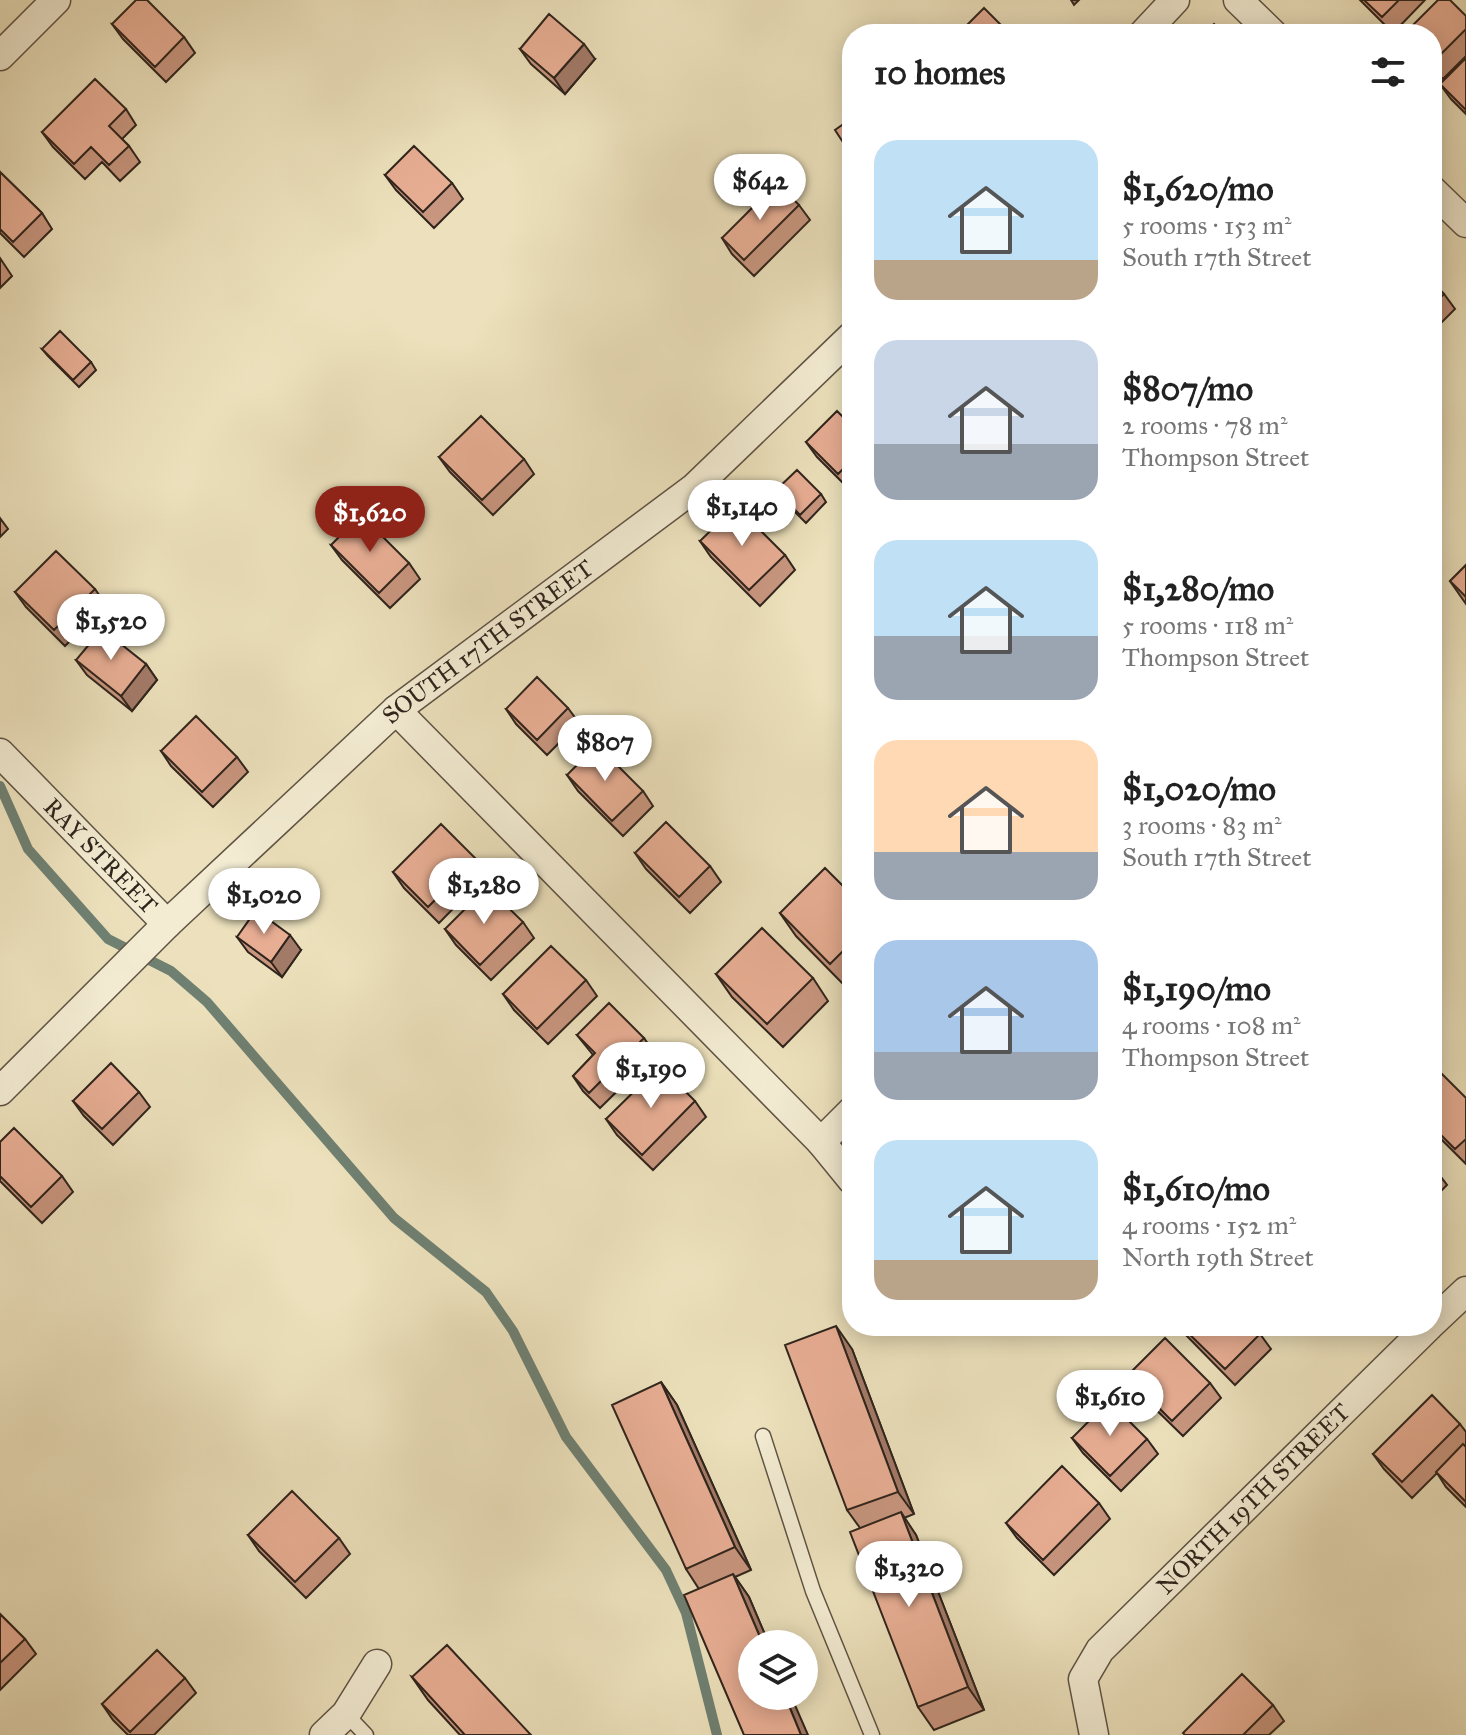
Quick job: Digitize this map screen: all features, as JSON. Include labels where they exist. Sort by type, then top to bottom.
[{"type":"street","points":[[0,56],[56,0]]},
{"type":"street","points":[[1152,24],[1175,0]]},
{"type":"street","points":[[1238,0],[1263,24]]},
{"type":"street","points":[[1442,200],[1466,223]]},
{"type":"street","name":"SOUTH 17TH STREET","points":[[0,1091],[167,924],[396,710],[694,488],[842,346]]},
{"type":"street","points":[[396,710],[821,1142],[842,1168]]},
{"type":"street","name":"RAY STREET","points":[[0,753],[167,924]]},
{"type":"street","points":[[821,1142],[842,1121]]},
{"type":"street","name":"NORTH 19TH STREET","points":[[1094,1735],[1083,1679],[1100,1650],[1425,1336]]},
{"type":"street","points":[[324,1735],[346,1714],[377,1664]]},
{"type":"lane","points":[[763,1436],[813,1591],[872,1735]]},
{"type":"lane","points":[[346,1714],[366,1735]]},
{"type":"building","points":[[136,0],[147,0],[184,37],[155,67],[112,24]]},
{"type":"building","points":[[1364,0],[1399,0],[1382,17]]},
{"type":"building","points":[[1438,0],[1450,0],[1466,16],[1466,29],[1442,53],[1442,24],[1414,24]]},
{"type":"building","points":[[984,8],[1000,24],[968,24]]},
{"type":"building","points":[[549,14],[584,44],[554,78],[520,49]]},
{"type":"building","points":[[1466,58],[1466,110],[1442,86],[1442,82]]},
{"type":"building","points":[[95,79],[126,109],[109,126],[129,146],[109,165],[91,147],[74,164],[42,132]]},
{"type":"building","points":[[842,125],[842,141],[835,130]]},
{"type":"building","points":[[414,146],[452,183],[423,212],[385,175]]},
{"type":"building","points":[[0,172],[42,213],[13,242],[0,229]]},
{"type":"building","points":[[777,183],[799,205],[744,260],[722,238]]},
{"type":"building","points":[[60,331],[91,362],[73,380],[42,349]]},
{"type":"building","points":[[837,411],[842,416],[842,470],[838,474],[806,442]]},
{"type":"building","points":[[481,416],[524,459],[482,500],[439,457]]},
{"type":"building","points":[[797,470],[821,494],[800,515],[776,490]]},
{"type":"building","points":[[736,506],[785,555],[749,590],[700,541]]},
{"type":"building","points":[[361,515],[409,563],[379,593],[331,545]]},
{"type":"building","points":[[56,551],[95,589],[54,630],[15,592]]},
{"type":"building","points":[[1466,565],[1466,597],[1450,581]]},
{"type":"building","points":[[102,629],[146,664],[121,696],[76,660]]},
{"type":"building","points":[[537,677],[568,708],[537,740],[506,709]]},
{"type":"building","points":[[196,716],[237,757],[202,792],[161,751]]},
{"type":"building","points":[[597,745],[643,791],[612,821],[567,775]]},
{"type":"building","points":[[666,822],[710,866],[679,897],[635,853]]},
{"type":"building","points":[[441,824],[476,859],[428,907],[393,872]]},
{"type":"building","points":[[825,868],[842,885],[842,952],[830,964],[780,913]]},
{"type":"building","points":[[487,887],[523,922],[480,965],[445,929]]},
{"type":"building","points":[[256,910],[290,935],[271,962],[237,937]]},
{"type":"building","points":[[762,928],[813,978],[767,1024],[716,974]]},
{"type":"building","points":[[551,946],[586,980],[537,1029],[503,994]]},
{"type":"building","points":[[609,1003],[644,1038],[589,1093],[573,1076],[595,1053],[577,1035]]},
{"type":"building","points":[[111,1063],[139,1092],[102,1129],[73,1101]]},
{"type":"building","points":[[660,1066],[695,1101],[642,1155],[606,1119]]},
{"type":"building","points":[[1442,1074],[1466,1098],[1466,1139],[1455,1149],[1442,1136]]},
{"type":"building","points":[[14,1128],[62,1176],[31,1207],[0,1176],[0,1142]]},
{"type":"building","points":[[836,1326],[898,1492],[847,1510],[785,1345]]},
{"type":"building","points":[[1191,1336],[1258,1336],[1225,1369]]},
{"type":"building","points":[[1165,1338],[1210,1383],[1172,1421],[1127,1376]]},
{"type":"building","points":[[661,1382],[735,1547],[686,1569],[612,1405]]},
{"type":"building","points":[[1432,1395],[1460,1424],[1402,1482],[1373,1454]]},
{"type":"building","points":[[1109,1401],[1147,1439],[1110,1476],[1072,1438]]},
{"type":"building","points":[[1463,1444],[1466,1447],[1466,1502],[1436,1472]]},
{"type":"building","points":[[1062,1466],[1099,1503],[1043,1560],[1006,1523]]},
{"type":"building","points":[[292,1491],[339,1538],[295,1582],[248,1535]]},
{"type":"building","points":[[901,1512],[968,1687],[918,1707],[850,1532]]},
{"type":"building","points":[[733,1574],[757,1630],[738,1630],[738,1710],[791,1710],[801,1735],[744,1735],[684,1595]]},
{"type":"building","points":[[0,1614],[25,1639],[0,1663]]},
{"type":"building","points":[[447,1645],[531,1735],[465,1735],[412,1677]]},
{"type":"building","points":[[157,1650],[185,1678],[130,1732],[102,1704]]},
{"type":"building","points":[[1242,1674],[1273,1705],[1243,1735],[1185,1735],[1183,1733]]},
{"type":"waterway","points":[[0,786],[28,849],[108,939],[171,971],[207,1002],[394,1218],[486,1292],[513,1331],[566,1437],[666,1570],[686,1613],[717,1735]]}]
